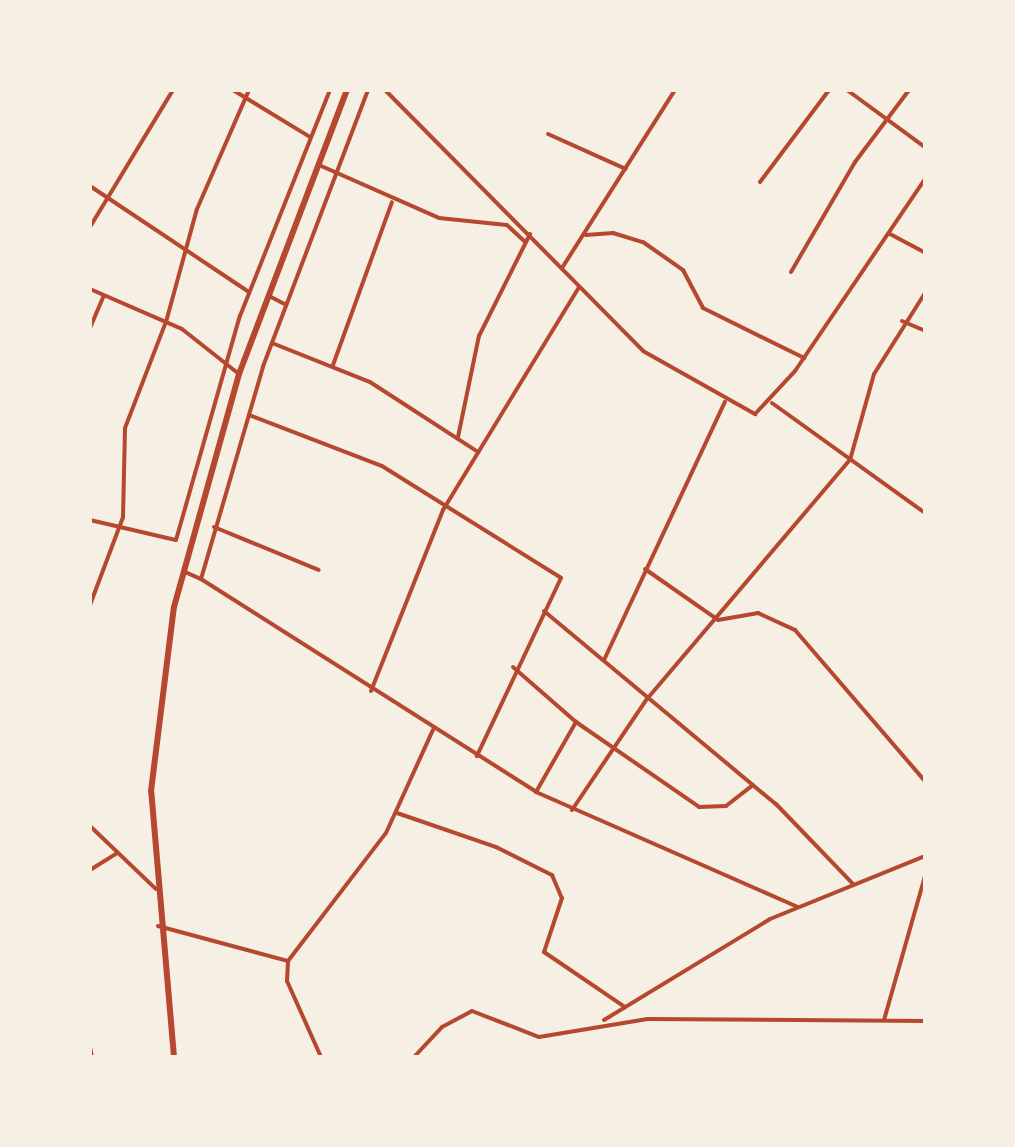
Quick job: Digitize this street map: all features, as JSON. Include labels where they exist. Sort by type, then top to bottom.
[{"type":"main road","points":[[174,1057],[158,926],[153,758],[182,571],[239,374],[316,164],[347,90]]},
{"type":"street","points":[[90,227],[173,90]]},
{"type":"street","points":[[233,90],[310,137]]},
{"type":"street","points":[[90,605],[92,591],[120,528],[125,428],[166,322],[183,250],[249,90]]},
{"type":"street","points":[[90,520],[176,540],[249,292],[330,90]]},
{"type":"street","points":[[201,579],[214,527],[285,304],[331,172],[368,90]]},
{"type":"street","points":[[385,90],[643,351],[725,402],[755,414],[772,403],[924,182]]},
{"type":"street","points":[[562,268],[586,235],[675,90]]},
{"type":"street","points":[[760,182],[829,90]]},
{"type":"street","points":[[847,90],[925,147]]},
{"type":"street","points":[[791,272],[887,118],[909,90]]},
{"type":"street","points":[[548,134],[626,169]]},
{"type":"street","points":[[316,164],[392,202],[439,218],[507,225],[525,242]]},
{"type":"street","points":[[90,186],[249,292]]},
{"type":"street","points":[[333,365],[392,202]]},
{"type":"street","points":[[586,235],[613,233],[643,242],[683,270],[703,308],[804,358]]},
{"type":"street","points":[[458,438],[469,365],[530,234]]},
{"type":"street","points":[[890,234],[925,253]]},
{"type":"street","points":[[371,691],[443,510],[579,287]]},
{"type":"street","points":[[90,289],[166,322],[239,374]]},
{"type":"street","points":[[572,810],[611,747],[647,699],[718,620],[850,460],[874,374],[902,321],[925,293]]},
{"type":"street","points":[[267,295],[285,304]]},
{"type":"street","points":[[90,328],[103,297]]},
{"type":"street","points":[[902,321],[925,331]]},
{"type":"street","points":[[272,343],[333,365],[478,452]]},
{"type":"street","points":[[604,661],[725,402]]},
{"type":"street","points":[[772,403],[925,513]]},
{"type":"street","points":[[249,415],[382,466],[443,510],[561,578],[513,667],[477,756]]},
{"type":"street","points":[[214,527],[319,570]]},
{"type":"street","points":[[645,569],[718,620],[758,613],[795,630],[925,781]]},
{"type":"street","points":[[182,571],[201,579],[371,691],[536,792],[798,907]]},
{"type":"street","points":[[544,611],[753,785],[854,885]]},
{"type":"street","points":[[513,667],[576,722],[699,807],[726,806],[753,785]]},
{"type":"street","points":[[536,792],[576,722]]},
{"type":"street","points":[[321,1057],[287,981],[288,961],[342,897],[396,813],[433,730]]},
{"type":"street","points":[[396,813],[496,847],[552,875],[562,898],[544,952],[625,1007]]},
{"type":"street","points":[[90,826],[156,889]]},
{"type":"street","points":[[90,870],[116,854]]},
{"type":"street","points":[[603,1021],[798,907],[925,856]]},
{"type":"street","points":[[884,1020],[925,876]]},
{"type":"street","points":[[158,926],[288,961]]},
{"type":"street","points":[[414,1057],[442,1027],[472,1011],[539,1037],[603,1021],[925,1021]]},
{"type":"street","points":[[90,1047],[92,1057]]}]
